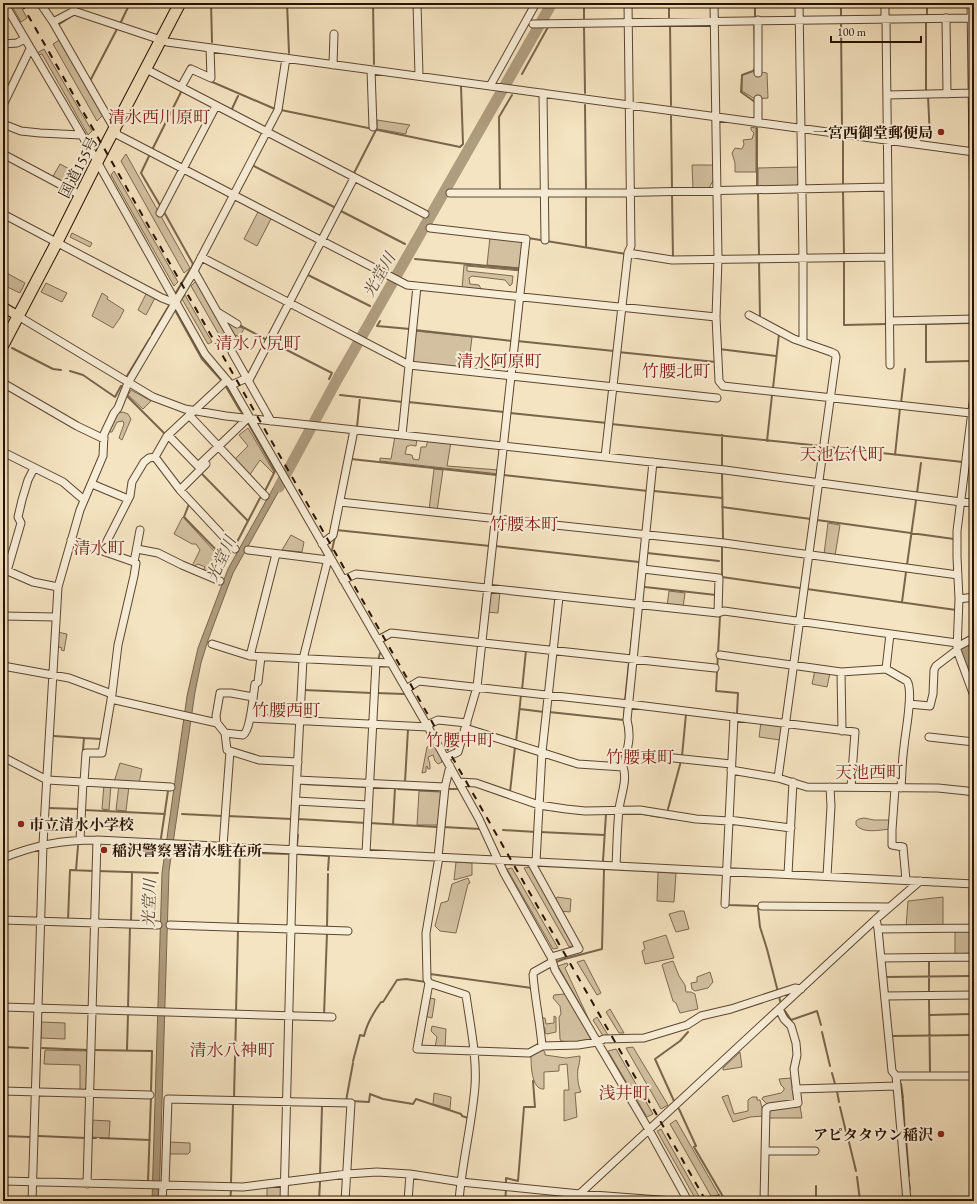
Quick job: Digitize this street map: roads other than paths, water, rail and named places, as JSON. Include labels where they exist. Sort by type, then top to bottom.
[{"type":"highway","name":"国道155号","points":[[3,345],[180,3]]},
{"type":"main road","points":[[3,307],[18,316]]},
{"type":"street","points":[[4,3],[97,162],[175,303],[205,354],[229,383],[322,544],[328,558],[343,580],[390,663],[406,688],[485,829],[498,860],[555,970],[649,1130],[688,1201]]},
{"type":"street","points":[[40,3],[53,22],[118,135],[407,285],[716,317]]},
{"type":"street","points":[[74,3],[74,11]]},
{"type":"street","points":[[417,3],[419,76]]},
{"type":"street","points":[[490,86],[536,3]]},
{"type":"street","points":[[605,457],[628,253],[631,246],[628,3]]},
{"type":"street","points":[[714,3],[718,259],[716,317],[720,384],[723,386],[971,414]]},
{"type":"street","points":[[799,3],[803,342]]},
{"type":"street","points":[[885,3],[884,18],[886,20],[890,365]]},
{"type":"street","points":[[971,3],[971,18],[973,27],[974,226]]},
{"type":"street","points":[[53,22],[74,11],[161,41],[974,152]]},
{"type":"street","points":[[946,18],[947,94]]},
{"type":"street","points":[[533,24],[971,18]]},
{"type":"street","points":[[758,20],[758,73]]},
{"type":"street","points":[[333,65],[334,34]]},
{"type":"street","points":[[3,44],[17,43],[25,39]]},
{"type":"street","points":[[181,87],[191,70],[211,78],[210,48]]},
{"type":"street","points":[[3,105],[30,49]]},
{"type":"street","points":[[32,1201],[43,844],[58,587],[84,500],[103,456],[104,434],[118,408],[128,383],[194,271],[278,110],[286,58]]},
{"type":"street","points":[[146,69],[425,214]]},
{"type":"street","points":[[371,70],[373,127]]},
{"type":"street","points":[[543,93],[545,240]]},
{"type":"street","points":[[887,94],[973,93]]},
{"type":"street","points":[[758,99],[758,123]]},
{"type":"street","points":[[160,213],[216,106]]},
{"type":"street","points":[[3,124],[21,131],[40,134],[81,135]]},
{"type":"street","points":[[3,154],[80,195]]},
{"type":"street","points":[[248,379],[354,178]]},
{"type":"street","points":[[450,193],[631,192],[887,187]]},
{"type":"street","points":[[3,214],[162,298],[175,303]]},
{"type":"street","points":[[430,228],[526,239],[478,687],[458,752],[445,758]]},
{"type":"street","points":[[628,253],[672,260],[888,257]]},
{"type":"street","points":[[201,257],[409,366],[717,398]]},
{"type":"street","points":[[194,271],[233,340],[232,352],[271,421]]},
{"type":"street","points":[[402,435],[417,286]]},
{"type":"street","points":[[218,313],[237,324]]},
{"type":"street","points":[[749,315],[794,339],[831,352],[835,354],[836,357],[778,778]]},
{"type":"street","points":[[18,316],[153,397],[192,413],[220,448],[265,496]]},
{"type":"street","points":[[890,321],[974,319]]},
{"type":"street","points":[[105,552],[107,541],[130,496],[132,482],[144,462],[149,458],[155,457],[168,435],[229,383],[248,379]]},
{"type":"street","points":[[3,384],[77,426],[104,439]]},
{"type":"street","points":[[974,395],[957,531],[959,599],[957,647],[974,696]]},
{"type":"street","points":[[192,413],[725,470],[974,503]]},
{"type":"street","points":[[180,490],[250,419]]},
{"type":"street","points":[[322,544],[333,535],[354,430]]},
{"type":"street","points":[[168,435],[198,466],[220,448]]},
{"type":"street","points":[[3,452],[63,482],[84,500]]},
{"type":"street","points":[[155,457],[180,490],[236,549]]},
{"type":"street","points":[[966,459],[974,459]]},
{"type":"street","points":[[616,866],[619,810],[624,781],[623,768],[630,742],[627,720],[628,704],[653,462]]},
{"type":"street","points":[[34,468],[28,480],[22,500],[18,517],[21,523],[5,570],[32,582],[58,587]]},
{"type":"street","points":[[92,484],[128,500]]},
{"type":"street","points":[[340,502],[724,543],[958,575]]},
{"type":"street","points":[[80,840],[86,752],[102,753],[118,646],[134,576],[136,563],[134,562],[140,530]]},
{"type":"street","points":[[71,540],[134,562]]},
{"type":"street","points":[[137,549],[158,553],[182,566],[220,581]]},
{"type":"street","points":[[248,550],[328,558]]},
{"type":"street","points":[[250,656],[276,554]]},
{"type":"street","points":[[284,1201],[293,849],[303,659],[328,558]]},
{"type":"street","points":[[643,569],[719,578],[718,613]]},
{"type":"street","points":[[343,580],[356,574],[718,613],[724,611],[890,634],[957,647]]},
{"type":"street","points":[[542,1046],[535,998],[534,972],[551,960],[579,949],[534,862],[540,805],[542,752],[559,597]]},
{"type":"street","points":[[959,599],[974,597]]},
{"type":"street","points":[[3,616],[56,617]]},
{"type":"street","points":[[378,640],[391,633],[715,668]]},
{"type":"street","points":[[886,669],[890,634]]},
{"type":"street","points":[[909,704],[930,706],[933,694],[934,670],[936,666],[957,647],[974,639]]},
{"type":"street","points":[[212,644],[250,656],[390,663]]},
{"type":"street","points":[[720,654],[841,672],[886,669],[907,681],[909,684],[909,704],[892,830],[892,845],[903,847],[906,880]]},
{"type":"street","points":[[225,733],[243,735],[247,731],[255,684],[258,682],[261,657]]},
{"type":"street","points":[[366,853],[376,662]]},
{"type":"street","points":[[3,666],[69,678],[111,696],[182,716],[217,723]]},
{"type":"street","points":[[841,672],[842,731]]},
{"type":"street","points":[[406,688],[419,681],[628,704],[855,732],[851,787]]},
{"type":"street","points":[[253,697],[231,693],[220,693],[216,716],[217,723],[225,733],[227,750],[259,760],[298,762]]},
{"type":"street","points":[[725,904],[734,717]]},
{"type":"street","points":[[250,718],[372,725],[427,726],[438,720],[466,725],[578,764],[623,768]]},
{"type":"street","points":[[929,737],[974,742]]},
{"type":"street","points":[[223,846],[230,751]]},
{"type":"street","points":[[626,753],[731,767],[778,778],[807,787],[938,788],[974,793]]},
{"type":"street","points":[[3,757],[47,780],[171,787]]},
{"type":"street","points":[[450,766],[445,787],[439,857],[426,933],[427,978],[429,983],[417,1049],[529,1053],[542,1046],[578,1045],[597,1042],[604,1039],[644,1038],[687,1025],[701,1016],[732,1009],[795,988],[801,989]]},
{"type":"street","points":[[297,780],[445,787]]},
{"type":"street","points":[[459,782],[476,782],[540,805],[585,811],[640,810],[696,819],[790,828]]},
{"type":"street","points":[[788,874],[793,782]]},
{"type":"street","points":[[827,876],[831,806],[830,787]]},
{"type":"street","points":[[296,801],[368,805]]},
{"type":"street","points":[[3,858],[43,844],[80,840],[97,840],[974,883],[974,982]]},
{"type":"street","points":[[87,1184],[97,840]]},
{"type":"street","points":[[572,1201],[876,919],[920,881]]},
{"type":"street","points":[[762,906],[890,907]]},
{"type":"street","points":[[876,919],[892,1071],[896,1076],[907,1201]]},
{"type":"street","points":[[3,920],[158,925]]},
{"type":"street","points":[[170,925],[348,931]]},
{"type":"street","points":[[878,929],[974,928]]},
{"type":"street","points":[[881,958],[974,957]]},
{"type":"street","points":[[429,983],[466,995],[474,1051],[475,1085],[459,1201]]},
{"type":"street","points":[[885,996],[974,995]]},
{"type":"street","points":[[3,1007],[332,1017]]},
{"type":"street","points":[[764,1201],[766,1109],[769,1107],[798,1103],[794,1069],[797,1055],[795,1038],[791,1026],[784,1019],[779,1009]]},
{"type":"street","points":[[896,1076],[974,1076]]},
{"type":"street","points":[[796,1089],[897,1086]]},
{"type":"street","points":[[3,1091],[150,1095]]},
{"type":"street","points":[[162,1201],[168,1099],[352,1104],[344,1201]]},
{"type":"street","points":[[765,1151],[815,1151]]},
{"type":"street","points":[[3,1181],[244,1188],[347,1174],[378,1172],[410,1174],[461,1182],[580,1194],[673,1201]]},
{"type":"street","points":[[408,1201],[410,1174]]},
{"type":"waterway","points":[[120,24],[130,3]]},
{"type":"waterway","points":[[211,3],[212,42]]},
{"type":"waterway","points":[[287,3],[289,53]]},
{"type":"waterway","points":[[373,3],[374,64]]},
{"type":"waterway","name":"光堂川","points":[[279,487],[338,378],[552,3]]},
{"type":"waterway","points":[[584,3],[584,20]]},
{"type":"waterway","points":[[669,3],[669,19]]},
{"type":"waterway","points":[[755,3],[755,18]]},
{"type":"waterway","points":[[841,3],[841,16]]},
{"type":"waterway","points":[[927,3],[927,15]]},
{"type":"waterway","points":[[58,25],[70,17]]},
{"type":"waterway","points":[[926,21],[926,92]]},
{"type":"waterway","points":[[754,23],[755,48]]},
{"type":"waterway","points":[[841,23],[842,129]]},
{"type":"waterway","points":[[670,24],[671,105]]},
{"type":"waterway","points":[[584,26],[585,93]]},
{"type":"waterway","points":[[522,74],[548,27]]},
{"type":"waterway","points":[[90,81],[117,29]]},
{"type":"waterway","points":[[755,68],[753,71],[742,75],[741,92],[755,102]]},
{"type":"waterway","points":[[210,81],[275,109]]},
{"type":"waterway","points":[[281,108],[281,110],[460,147],[463,144],[461,86]]},
{"type":"waterway","points":[[151,149],[152,150],[182,90]]},
{"type":"waterway","points":[[500,191],[499,117],[512,95]]},
{"type":"waterway","points":[[231,111],[238,96]]},
{"type":"waterway","points":[[928,96],[930,138]]},
{"type":"waterway","points":[[585,105],[586,190]]},
{"type":"waterway","points":[[671,116],[672,189]]},
{"type":"waterway","points":[[757,128],[757,187]]},
{"type":"waterway","points":[[353,175],[376,130]]},
{"type":"waterway","points":[[843,140],[843,186]]},
{"type":"waterway","points":[[150,154],[141,173],[161,207]]},
{"type":"waterway","points":[[252,165],[336,208]]},
{"type":"waterway","points":[[843,191],[844,255]]},
{"type":"waterway","points":[[858,191],[883,191]]},
{"type":"waterway","points":[[758,192],[759,256]]},
{"type":"waterway","points":[[672,194],[673,258]]},
{"type":"waterway","points":[[586,195],[586,247]]},
{"type":"waterway","name":"光堂川","points":[[441,196],[447,196]]},
{"type":"waterway","points":[[339,210],[405,244]]},
{"type":"waterway","points":[[164,212],[193,264],[192,266]]},
{"type":"waterway","points":[[528,238],[626,254]]},
{"type":"waterway","points":[[415,259],[520,269]]},
{"type":"waterway","points":[[844,259],[844,325],[887,324]]},
{"type":"waterway","points":[[759,260],[760,318]]},
{"type":"waterway","points":[[175,294],[191,268]]},
{"type":"waterway","points":[[306,274],[370,306]]},
{"type":"waterway","points":[[152,334],[170,304]]},
{"type":"waterway","points":[[176,312],[202,359],[222,381]]},
{"type":"waterway","points":[[380,321],[377,326],[410,329]]},
{"type":"waterway","points":[[920,324],[969,323]]},
{"type":"waterway","points":[[926,324],[926,362],[970,361]]},
{"type":"waterway","points":[[239,325],[267,340]]},
{"type":"waterway","points":[[415,330],[512,341]]},
{"type":"waterway","points":[[773,388],[779,334]]},
{"type":"waterway","points":[[127,376],[150,338]]},
{"type":"waterway","points":[[517,341],[614,351]]},
{"type":"waterway","points":[[271,342],[332,373],[329,379]]},
{"type":"waterway","points":[[12,348],[53,369],[61,370]]},
{"type":"waterway","points":[[719,349],[776,356]]},
{"type":"waterway","points":[[618,352],[716,362]]},
{"type":"waterway","points":[[901,403],[905,369]]},
{"type":"waterway","points":[[70,371],[83,375],[115,397],[121,386]]},
{"type":"waterway","points":[[225,385],[244,415]]},
{"type":"waterway","points":[[340,395],[403,402]]},
{"type":"waterway","points":[[767,441],[772,395]]},
{"type":"waterway","points":[[128,397],[165,434]]},
{"type":"waterway","points":[[357,427],[360,397]]},
{"type":"waterway","points":[[408,402],[504,412]]},
{"type":"waterway","points":[[895,455],[900,408]]},
{"type":"waterway","points":[[510,413],[607,423]]},
{"type":"waterway","points":[[611,424],[821,446]]},
{"type":"waterway","points":[[249,425],[275,471],[265,491]]},
{"type":"waterway","points":[[722,435],[722,466]]},
{"type":"waterway","points":[[827,447],[963,462]]},
{"type":"waterway","points":[[351,459],[497,475]]},
{"type":"waterway","points":[[917,493],[921,463]]},
{"type":"waterway","points":[[968,463],[974,463]]},
{"type":"waterway","points":[[722,472],[723,539]]},
{"type":"waterway","points":[[202,474],[248,521],[236,544]]},
{"type":"waterway","points":[[503,475],[648,491]]},
{"type":"waterway","points":[[654,491],[722,498]]},
{"type":"waterway","points":[[248,521],[260,498]]},
{"type":"waterway","points":[[907,565],[916,500]]},
{"type":"waterway","points":[[188,503],[189,504],[184,517],[226,560]]},
{"type":"waterway","points":[[722,507],[811,519]]},
{"type":"waterway","points":[[817,520],[954,539]]},
{"type":"waterway","points":[[336,530],[490,546]]},
{"type":"waterway","points":[[331,554],[335,537]]},
{"type":"waterway","points":[[495,544],[495,546],[639,562]]},
{"type":"waterway","points":[[722,546],[722,577]]},
{"type":"waterway","points":[[647,553],[719,561]]},
{"type":"waterway","points":[[638,578],[640,557]]},
{"type":"waterway","points":[[902,602],[906,572]]},
{"type":"waterway","points":[[722,577],[800,588]]},
{"type":"waterway","points":[[645,587],[716,595]]},
{"type":"waterway","points":[[807,589],[956,610]]},
{"type":"waterway","points":[[720,616],[716,691],[738,693],[737,713]]},
{"type":"waterway","points":[[630,656],[634,617]]},
{"type":"waterway","points":[[522,690],[526,650]]},
{"type":"waterway","points":[[376,660],[378,660],[380,653]]},
{"type":"waterway","points":[[625,701],[629,662]]},
{"type":"waterway","points":[[304,690],[372,693]]},
{"type":"waterway","points":[[376,693],[404,694]]},
{"type":"waterway","points":[[516,742],[521,695]]},
{"type":"waterway","points":[[549,712],[624,720],[625,706]]},
{"type":"waterway","points":[[520,709],[544,712]]},
{"type":"waterway","points":[[682,756],[686,714]]},
{"type":"waterway","points":[[405,782],[408,729]]},
{"type":"waterway","points":[[54,736],[84,738],[83,750]]},
{"type":"waterway","points":[[84,738],[101,739]]},
{"type":"waterway","points":[[510,792],[515,747]]},
{"type":"waterway","points":[[668,809],[681,761]]},
{"type":"waterway","points":[[302,784],[365,787]]},
{"type":"waterway","points":[[374,787],[395,788]]},
{"type":"waterway","points":[[393,825],[395,788]]},
{"type":"waterway","points":[[398,789],[438,791]]},
{"type":"waterway","points":[[449,789],[458,789]]},
{"type":"waterway","points":[[161,838],[168,791]]},
{"type":"waterway","points":[[298,821],[299,806]]},
{"type":"waterway","points":[[48,808],[79,809]]},
{"type":"waterway","points":[[543,809],[584,814]]},
{"type":"waterway","points":[[84,810],[165,814]]},
{"type":"waterway","points":[[182,814],[222,816]]},
{"type":"waterway","points":[[588,814],[608,814]]},
{"type":"waterway","points":[[603,861],[606,814]]},
{"type":"waterway","points":[[623,814],[643,814],[660,817]]},
{"type":"waterway","points":[[227,816],[292,819]]},
{"type":"waterway","points":[[666,818],[675,819]]},
{"type":"waterway","points":[[298,819],[366,823]]},
{"type":"waterway","points":[[369,823],[437,827]]},
{"type":"waterway","points":[[443,827],[480,829]]},
{"type":"waterway","points":[[503,830],[536,832]]},
{"type":"waterway","points":[[540,832],[604,835]]},
{"type":"waterway","points":[[297,845],[298,835]]},
{"type":"waterway","points":[[76,870],[78,846]]},
{"type":"waterway","points":[[176,849],[247,852]]},
{"type":"waterway","points":[[238,925],[240,852]]},
{"type":"waterway","points":[[252,853],[291,854]]},
{"type":"waterway","points":[[297,854],[329,856],[328,870]]},
{"type":"waterway","points":[[68,920],[70,870],[94,871]]},
{"type":"waterway","points":[[556,962],[602,949],[604,870]]},
{"type":"waterway","points":[[98,871],[158,873]]},
{"type":"waterway","points":[[131,922],[132,872]]},
{"type":"waterway","points":[[327,927],[328,874]]},
{"type":"waterway","points":[[728,903],[728,905],[758,906]]},
{"type":"waterway","points":[[758,908],[760,927],[778,992]]},
{"type":"waterway","points":[[128,1009],[130,926]]},
{"type":"waterway","points":[[236,1012],[238,930]]},
{"type":"waterway","points":[[324,1015],[327,933]]},
{"type":"waterway","points":[[929,960],[929,992]]},
{"type":"waterway","points":[[430,974],[532,988]]},
{"type":"waterway","points":[[884,977],[971,976]]},
{"type":"waterway","points":[[353,1061],[360,1035],[364,1036],[373,1014],[381,1002],[383,1002],[397,980],[406,979],[426,982]]},
{"type":"waterway","points":[[779,995],[780,1001]]},
{"type":"waterway","points":[[929,999],[930,1072]]},
{"type":"waterway","points":[[785,1011],[791,1020],[817,1011],[821,1025]]},
{"type":"waterway","points":[[127,1050],[128,1014]]},
{"type":"waterway","points":[[929,1015],[972,1014]]},
{"type":"waterway","points":[[234,1098],[236,1017]]},
{"type":"waterway","points":[[674,1101],[655,1059],[680,1041],[688,1032]]},
{"type":"waterway","points":[[822,1032],[830,1066]]},
{"type":"waterway","points":[[891,1036],[971,1035]]},
{"type":"waterway","points":[[3,1047],[28,1048]]},
{"type":"waterway","points":[[42,1048],[89,1050]]},
{"type":"waterway","points":[[93,1050],[152,1051],[151,1093]]},
{"type":"waterway","points":[[346,1101],[353,1063]]},
{"type":"waterway","points":[[832,1073],[835,1084]]},
{"type":"waterway","points":[[506,1182],[506,1178],[518,1181],[524,1107],[535,1107],[533,1081]]},
{"type":"waterway","points":[[901,1084],[903,1098]]},
{"type":"waterway","points":[[837,1091],[839,1102]]},
{"type":"waterway","points":[[352,1101],[369,1102],[370,1094],[383,1099],[413,1104],[416,1099],[461,1114],[462,1116],[468,1118]]},
{"type":"waterway","points":[[148,1181],[151,1097]]},
{"type":"waterway","points":[[903,1100],[905,1134]]},
{"type":"waterway","points":[[231,1183],[233,1103]]},
{"type":"waterway","points":[[320,1174],[322,1107]]},
{"type":"waterway","points":[[840,1107],[846,1132]]},
{"type":"waterway","points":[[679,1109],[696,1146],[694,1147],[725,1200],[728,1200]]},
{"type":"waterway","points":[[3,1136],[30,1137]]},
{"type":"waterway","points":[[38,1136],[86,1138]]},
{"type":"waterway","points":[[90,1138],[96,1138]]},
{"type":"waterway","points":[[100,1138],[150,1140]]},
{"type":"waterway","points":[[848,1138],[856,1171]]},
{"type":"waterway","points":[[906,1138],[909,1176]]},
{"type":"waterway","points":[[857,1177],[860,1200],[902,1201]]},
{"type":"waterway","points":[[319,1201],[320,1182]]},
{"type":"waterway","points":[[909,1182],[910,1189]]},
{"type":"waterway","points":[[816,1186],[816,1201]]},
{"type":"waterway","points":[[505,1201],[506,1190]]},
{"type":"waterway","points":[[230,1201],[231,1191]]},
{"type":"waterway","points":[[693,1200],[713,1199],[719,1195]]},
{"type":"railway","points":[[21,3],[706,1201]]},
{"type":"place","name":"一宮西御堂郵便局","points":[[941,132]]},
{"type":"place","name":"市立清水小学校","points":[[21,824]]},
{"type":"place","name":"稲沢警察署清水駐在所","points":[[104,850]]},
{"type":"place","name":"アピタタウン稲沢","points":[[941,1134]]},
{"type":"district","name":"清水西川原町","points":[[159,117]]},
{"type":"district","name":"清水八尻町","points":[[258,343]]},
{"type":"district","name":"清水阿原町","points":[[499,361]]},
{"type":"district","name":"竹腰北町","points":[[676,371]]},
{"type":"district","name":"天池伝代町","points":[[842,454]]},
{"type":"district","name":"竹腰本町","points":[[524,524]]},
{"type":"district","name":"清水町","points":[[99,548]]},
{"type":"district","name":"竹腰西町","points":[[286,710]]},
{"type":"district","name":"竹腰中町","points":[[460,740]]},
{"type":"district","name":"竹腰東町","points":[[640,757]]},
{"type":"district","name":"天池西町","points":[[869,772]]},
{"type":"district","name":"清水八神町","points":[[232,1050]]},
{"type":"district","name":"浅井町","points":[[624,1093]]}]
